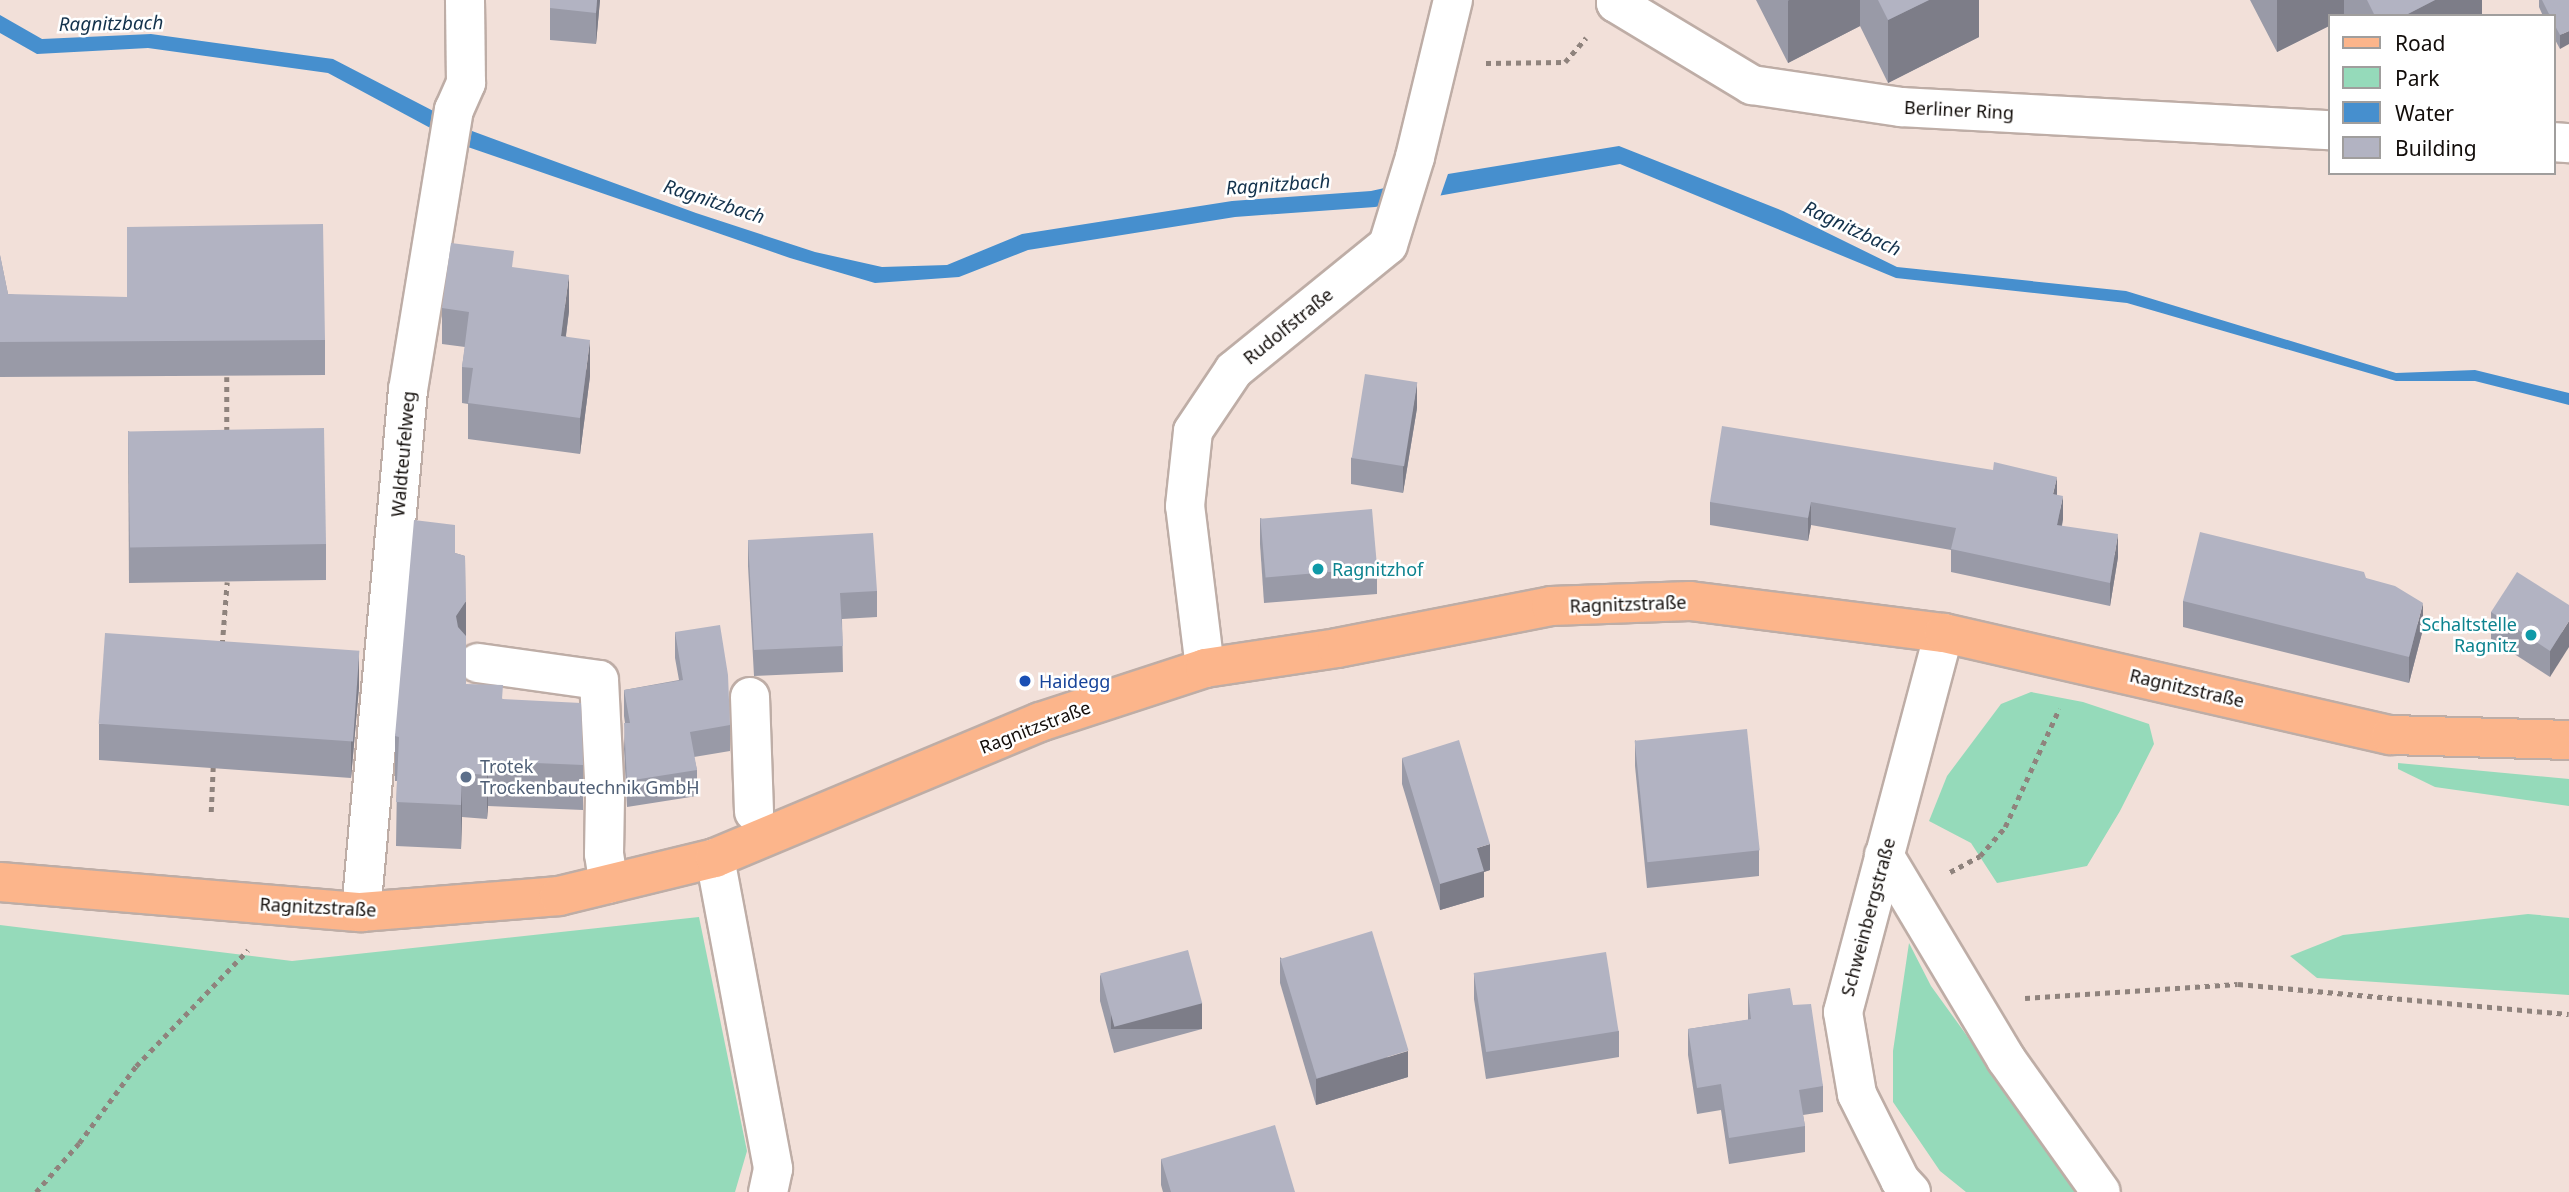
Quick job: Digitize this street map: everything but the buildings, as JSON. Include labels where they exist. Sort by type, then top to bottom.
[{"type":"main road","name":"Ragnitzstraße","points":[[0,882],[361,912],[559,896],[715,858],[1040,722],[1205,668],[1336,648],[1551,606],[1690,601],[1944,633],[2391,735],[2569,740]]},
{"type":"street","name":"Waldteufelweg","points":[[361,912],[408,390],[452,127],[466,83],[465,0]]},
{"type":"street","name":"Rudolfstraße","points":[[1205,668],[1185,506],[1193,431],[1234,370],[1388,245],[1415,157],[1453,0]]},
{"type":"street","name":"Berliner Ring","points":[[1616,2],[1752,85],[1901,107],[2328,130]]},
{"type":"street","name":"Schweinbergstraße","points":[[1911,1192],[1900,1180],[1857,1094],[1843,1012],[1944,633]]},
{"type":"street","points":[[478,663],[599,680],[605,797],[604,854],[609,884]]},
{"type":"street","points":[[750,697],[754,812]]},
{"type":"street","points":[[1884,855],[2006,1059],[2101,1192]]},
{"type":"street","points":[[715,858],[773,1169],[768,1192]]},
{"type":"path","points":[[1439,59],[1479,63],[1565,62],[1616,2]]},
{"type":"path","points":[[227,377],[227,440]]},
{"type":"path","points":[[221,650],[227,582]]},
{"type":"path","points":[[1908,895],[1980,856],[2005,827],[2062,702]]},
{"type":"path","points":[[211,812],[213,767]]},
{"type":"path","points":[[36,1192],[79,1143],[136,1066],[254,944],[295,907]]},
{"type":"path","points":[[1972,1001],[2238,984],[2569,1014]]},
{"type":"green space","points":[[2031,692],[2083,702],[2149,724],[2154,744],[2120,811],[2087,866],[1997,883],[1971,843],[1929,821],[1947,776],[2001,704]]},
{"type":"green space","points":[[2398,763],[2569,779],[2569,806],[2435,787],[2398,769]]},
{"type":"green space","points":[[2528,914],[2569,918],[2569,995],[2317,978],[2290,956],[2343,935]]},
{"type":"green space","points":[[699,917],[747,1151],[735,1192],[0,1192],[0,925],[292,961]]},
{"type":"green space","points":[[1909,943],[1931,986],[2080,1192],[1966,1192],[1940,1171],[1893,1102],[1893,1051]]},
{"type":"water","name":"Ragnitzbach","points":[[0,15],[42,39],[151,34],[333,59],[472,131],[696,213],[815,252],[882,267],[947,265],[1022,234],[1232,201],[1371,191],[1448,174],[1619,146],[1783,211],[1897,267],[2126,291],[2396,373],[2475,370],[2569,393],[2569,405],[2475,381],[2396,381],[2127,303],[1896,278],[1620,164],[1375,207],[1235,217],[1028,250],[959,277],[875,283],[790,258],[462,145],[328,73],[148,48],[37,54],[0,33]]},
{"type":"pier","points":[[1449,171],[1439,200],[1388,208],[1394,182]]},
{"type":"place","name":"Ragnitzhof","points":[[1318,569]]},
{"type":"place","name":"Schaltstelle Ragnitz","points":[[2531,635]]},
{"type":"place","name":"Haidegg","points":[[1025,681]]},
{"type":"place","name":"Trotek Trockenbautechnik GmbH","points":[[466,777]]}]
